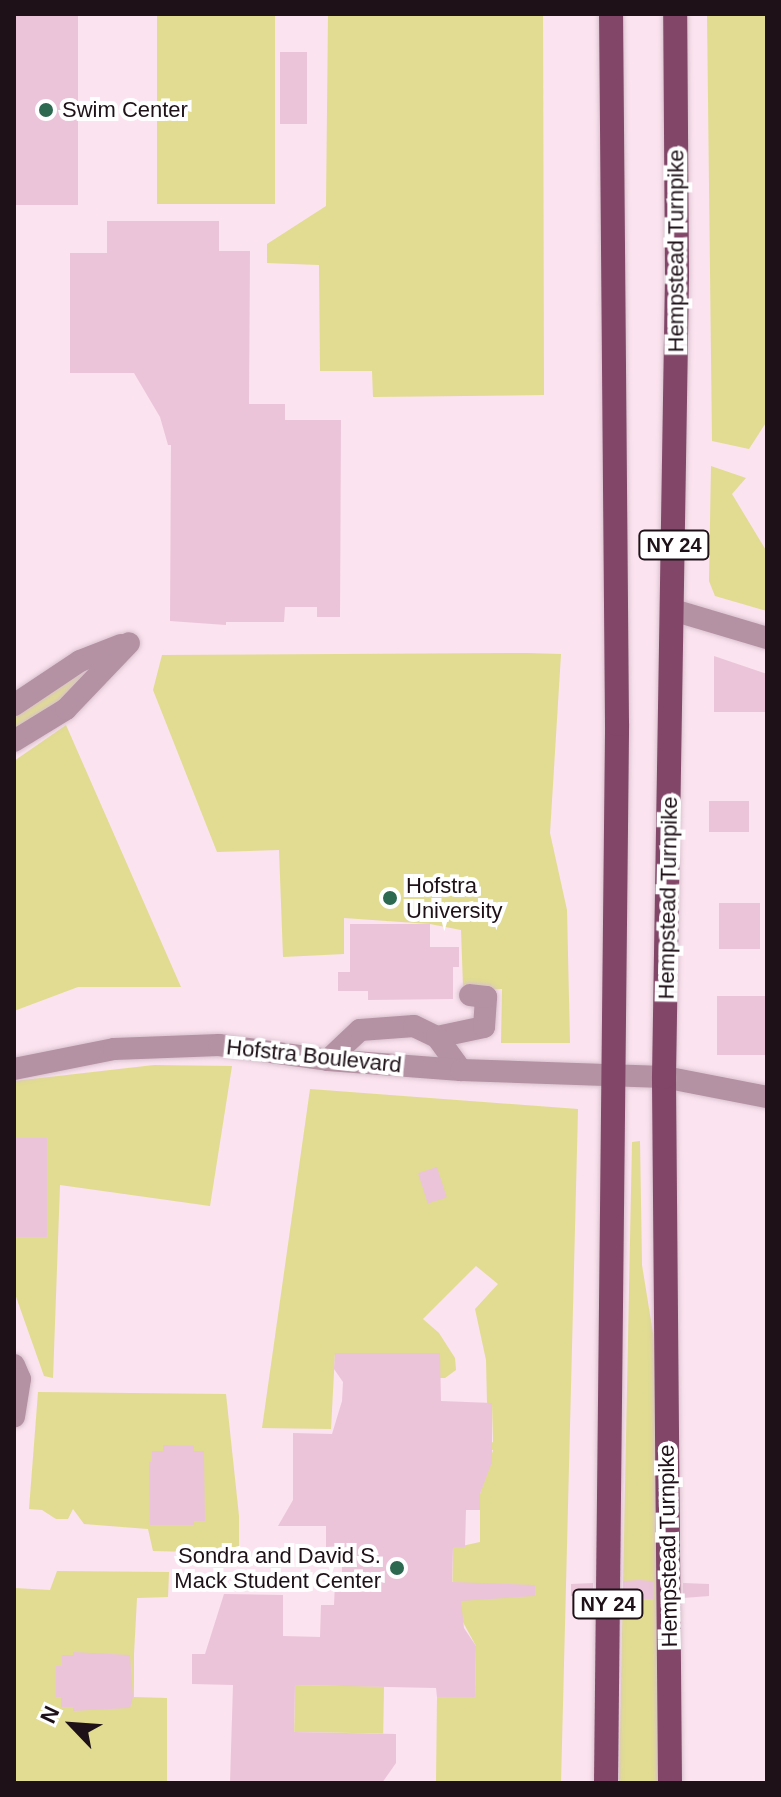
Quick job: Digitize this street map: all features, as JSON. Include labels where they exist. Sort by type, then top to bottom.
[{"type":"main road","name":"NY 24","points":[[606,1783],[616,1074],[617,671],[611,14]]},
{"type":"main road","name":"Hempstead Turnpike","points":[[670,1783],[664,1077],[677,274],[675,14]]},
{"type":"street","points":[[673,610],[767,638]]},
{"type":"street","points":[[14,705],[80,661],[129,643],[69,706],[17,734]]},
{"type":"street","points":[[55,675],[69,706]]},
{"type":"street","points":[[437,1037],[484,1027],[486,997],[470,995]]},
{"type":"street","points":[[328,1060],[350,1037],[372,1026],[414,1026],[437,1037],[461,1070]]},
{"type":"street","name":"Hofstra Boulevard","points":[[14,1069],[114,1049],[186,1044],[328,1060],[461,1070],[664,1077],[767,1097]]},
{"type":"street","points":[[14,1365],[20,1379],[14,1417]]},
{"type":"shaded area","points":[[157,14],[275,14],[275,204],[157,204]]},
{"type":"shaded area","points":[[328,14],[543,14],[544,395],[373,397],[372,371],[320,371],[319,265],[267,263],[267,244],[326,206]]},
{"type":"shaded area","points":[[707,14],[767,14],[767,421],[749,449],[712,441]]},
{"type":"shaded area","points":[[711,466],[746,478],[732,494],[767,552],[767,611],[715,596],[709,581]]},
{"type":"shaded area","points":[[129,643],[14,741],[14,705]]},
{"type":"shaded area","points":[[561,654],[550,833],[567,910],[570,1043],[501,1043],[502,989],[471,990],[471,986],[463,986],[461,930],[430,924],[344,918],[344,954],[283,957],[279,850],[217,852],[153,690],[162,655]]},
{"type":"shaded area","points":[[66,725],[181,987],[78,987],[14,1011],[14,761]]},
{"type":"shaded area","points":[[154,1065],[232,1066],[210,1206],[60,1185],[53,1378],[44,1376],[14,1291],[14,1237],[46,1237],[47,1138],[14,1138],[14,1081]]},
{"type":"shaded area","points":[[310,1089],[578,1109],[561,1783],[436,1783],[437,1697],[475,1697],[476,1646],[452,1602],[453,1548],[480,1542],[480,1494],[493,1450],[481,1449],[493,1442],[492,1404],[487,1403],[486,1360],[475,1309],[498,1284],[476,1266],[423,1319],[439,1333],[455,1358],[456,1370],[445,1378],[440,1378],[440,1353],[335,1353],[331,1429],[262,1428]]},
{"type":"shaded area","points":[[640,1141],[642,1265],[657,1358],[660,1783],[619,1783],[632,1142]]},
{"type":"shaded area","points":[[38,1392],[226,1394],[239,1516],[239,1553],[153,1551],[148,1529],[84,1524],[73,1509],[68,1519],[56,1519],[42,1510],[29,1509]]},
{"type":"shaded area","points":[[57,1571],[169,1572],[168,1597],[137,1598],[134,1654],[134,1697],[167,1698],[167,1783],[14,1783],[14,1588],[50,1590]]},
{"type":"shaded area","points":[[295,1685],[384,1687],[383,1734],[294,1732]]},
{"type":"building","name":"Swim Center","points":[[14,14],[78,14],[78,205],[14,205]]},
{"type":"building","points":[[280,52],[307,52],[307,124],[280,124]]},
{"type":"building","points":[[107,221],[219,221],[219,251],[250,251],[249,404],[285,404],[285,420],[341,420],[340,617],[317,617],[317,607],[285,607],[284,622],[226,622],[226,625],[170,621],[171,445],[168,445],[160,417],[134,373],[70,373],[70,253],[107,253]]},
{"type":"building","points":[[714,656],[767,674],[767,712],[714,712]]},
{"type":"building","points":[[709,801],[749,801],[749,832],[709,832]]},
{"type":"building","points":[[719,903],[760,903],[760,949],[719,949]]},
{"type":"building","points":[[350,924],[430,924],[430,947],[459,947],[459,967],[453,967],[453,999],[368,1000],[368,991],[338,991],[338,972],[350,972]]},
{"type":"building","points":[[717,996],[767,996],[767,1055],[717,1055]]},
{"type":"building","points":[[14,1138],[47,1138],[47,1237],[14,1237]]},
{"type":"building","points":[[437,1167],[447,1197],[428,1204],[418,1173]]},
{"type":"building","name":"Sondra and David S. Mack Student Center","points":[[335,1353],[440,1353],[441,1401],[492,1403],[492,1462],[480,1494],[480,1510],[466,1510],[465,1547],[453,1548],[452,1582],[535,1585],[535,1596],[461,1601],[464,1628],[476,1646],[475,1697],[437,1697],[436,1688],[295,1685],[294,1732],[396,1734],[396,1763],[382,1783],[230,1783],[233,1685],[192,1684],[192,1654],[205,1654],[224,1594],[283,1595],[283,1636],[320,1637],[321,1605],[334,1605],[335,1583],[342,1583],[342,1546],[326,1547],[326,1526],[278,1526],[293,1500],[293,1433],[332,1434],[342,1401],[343,1382],[334,1369]]},
{"type":"building","points":[[163,1445],[194,1446],[194,1451],[204,1451],[205,1521],[194,1521],[194,1525],[150,1525],[149,1462],[152,1462],[152,1451],[163,1451]]},
{"type":"building","points":[[623,1581],[653,1581],[653,1599],[623,1599]]},
{"type":"building","points":[[593,1583],[593,1597],[571,1596],[571,1584]]},
{"type":"building","points":[[683,1583],[709,1584],[709,1596],[683,1598]]},
{"type":"building","points":[[73,1652],[130,1655],[133,1697],[130,1708],[73,1711],[73,1707],[61,1707],[61,1697],[56,1697],[56,1666],[62,1666],[62,1655],[73,1655]]},
{"type":"place","name":"Swim Center","points":[[46,110]]},
{"type":"place","name":"Hofstra University","points":[[390,898]]},
{"type":"place","name":"Sondra and David S. Mack Student Center","points":[[397,1568]]}]
